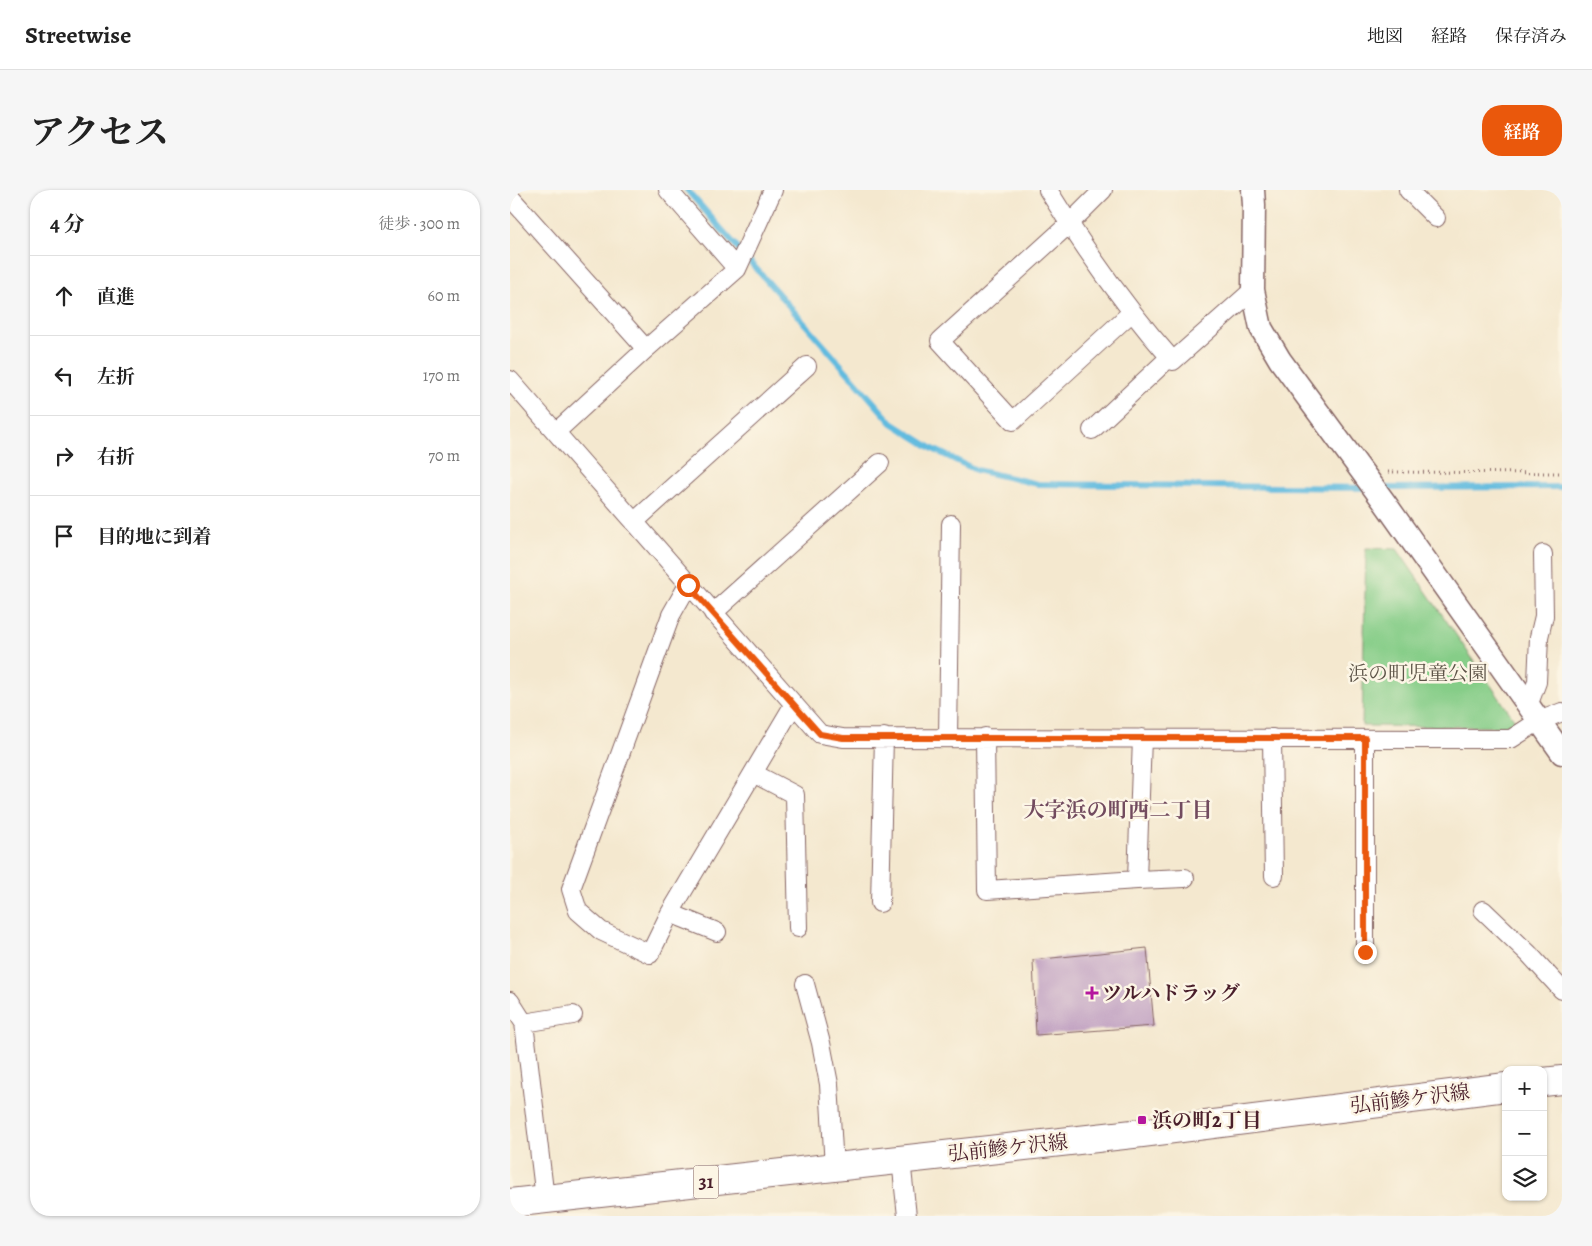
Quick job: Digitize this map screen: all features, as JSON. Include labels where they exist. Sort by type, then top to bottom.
[{"type":"main road","points":[[1547,1082],[1562,1080]]},
{"type":"main road","name":"弘前鰺ケ沢線","points":[[510,1203],[1142,1133],[1502,1088]]},
{"type":"street","points":[[668,190],[742,258]]},
{"type":"street","points":[[556,432],[742,258],[773,190]]},
{"type":"street","points":[[1048,190],[1069,224],[1132,312],[1173,361],[1252,290]]},
{"type":"street","points":[[1103,190],[1069,224],[940,342],[1013,421],[1132,312]]},
{"type":"street","points":[[1252,190],[1254,205],[1252,290],[1261,328],[1280,360],[1562,753]]},
{"type":"street","points":[[1408,190],[1436,218]]},
{"type":"street","points":[[510,197],[646,349]]},
{"type":"street","points":[[1092,430],[1170,357]]},
{"type":"street","points":[[634,522],[807,366]]},
{"type":"street","points":[[510,380],[820,734],[843,738],[1511,739],[1533,713],[1537,682],[1539,637],[1544,616],[1543,554]]},
{"type":"street","points":[[713,613],[880,464]]},
{"type":"street","points":[[948,738],[952,524]]},
{"type":"street","points":[[688,585],[671,615],[571,889],[578,911],[601,931],[650,954],[670,913],[794,704]]},
{"type":"street","points":[[1533,713],[1562,712]]},
{"type":"street","points":[[880,903],[884,737]]},
{"type":"street","points":[[986,738],[987,890],[1185,878]]},
{"type":"street","points":[[1137,880],[1142,738]]},
{"type":"street","points":[[1272,738],[1274,876]]},
{"type":"street","points":[[1365,738],[1365,952]]},
{"type":"street","points":[[752,773],[795,795],[798,928]]},
{"type":"street","points":[[1483,910],[1529,954],[1562,990]]},
{"type":"street","points":[[670,913],[717,932]]},
{"type":"street","points":[[805,984],[821,1043],[829,1084],[834,1167]]},
{"type":"street","points":[[510,1001],[524,1023],[545,1199]]},
{"type":"street","points":[[524,1023],[573,1015]]},
{"type":"street","points":[[901,1160],[907,1216]]},
{"type":"path","points":[[1366,478],[1380,472],[1562,473]]},
{"type":"green space","name":"浜の町児童公園","points":[[1366,548],[1397,549],[1516,722],[1501,727],[1362,726]]},
{"type":"building","name":"ツルハドラッグ","points":[[1147,948],[1154,1026],[1036,1035],[1033,960]]},
{"type":"waterway","points":[[687,190],[892,423],[933,449],[976,470],[1038,484],[1369,488]]},
{"type":"waterway","points":[[1382,488],[1562,487]]},
{"type":"place","name":"ツルハドラッグ","points":[[1092,993]]},
{"type":"place","name":"浜の町2丁目","points":[[1142,1120]]},
{"type":"district","name":"大字浜の町西二丁目","points":[[1118,810]]},
{"type":"route","points":[[688,585],[820,734],[843,738],[1365,738],[1365,952]]}]
